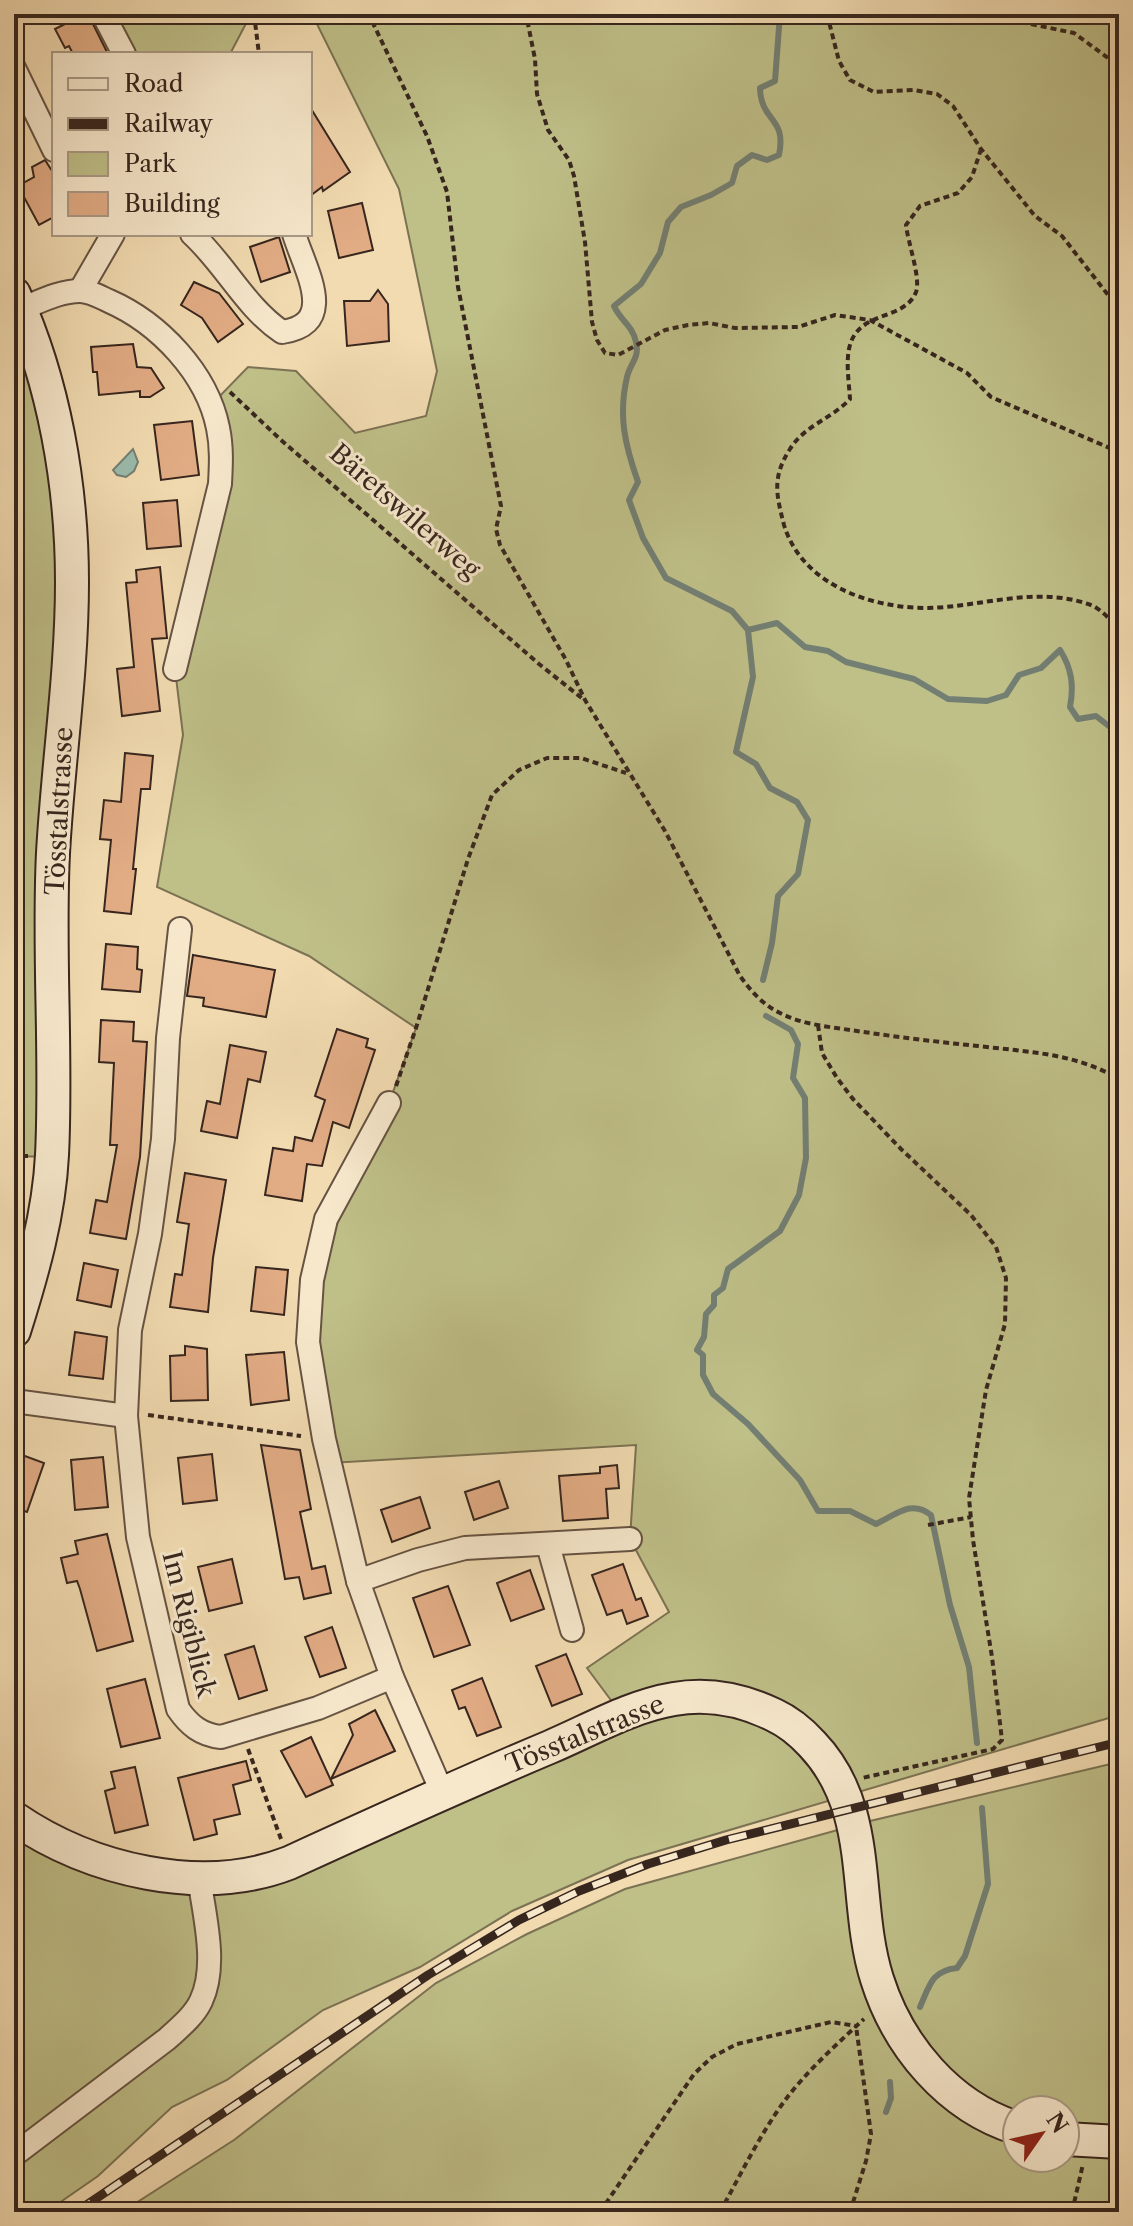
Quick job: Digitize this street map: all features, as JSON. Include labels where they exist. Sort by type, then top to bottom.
[{"type":"main road","name":"Tösstalstrasse","points":[[14,1331],[36,1258],[52,1157],[53,855],[72,581],[69,506],[61,454],[44,378],[17,302]]},
{"type":"main road","name":"Tösstalstrasse","points":[[14,1818],[71,1849],[140,1871],[199,1877],[239,1877],[289,1863],[442,1792],[641,1708],[688,1697],[747,1703],[782,1718],[796,1728],[820,1753],[840,1783],[858,1840],[869,1953],[886,2004],[900,2033],[927,2069],[958,2097],[1001,2121]]},
{"type":"main road","points":[[1081,2140],[1119,2142]]},
{"type":"street","points":[[103,14],[123,52]]},
{"type":"street","points":[[14,68],[52,146]]},
{"type":"street","points":[[194,236],[263,319],[282,332],[299,329],[311,319],[317,305],[295,236]]},
{"type":"street","points":[[80,291],[104,240]]},
{"type":"street","points":[[17,302],[80,291],[92,293],[129,310],[160,334],[203,389],[218,428],[220,484],[175,669]]},
{"type":"street","name":"Im Rigiblick","points":[[180,929],[168,1038],[163,1139],[150,1234],[130,1330],[126,1416],[138,1537],[178,1709],[187,1722],[209,1735],[221,1737],[318,1708],[392,1677]]},
{"type":"street","points":[[389,1103],[326,1219],[312,1280],[308,1342],[324,1439],[358,1581],[392,1677],[442,1792]]},
{"type":"street","points":[[14,1401],[126,1416]]},
{"type":"street","points":[[358,1581],[465,1548],[630,1539]]},
{"type":"street","points":[[548,1545],[572,1630]]},
{"type":"street","points":[[14,2155],[167,2039],[200,2004],[207,1984],[209,1963],[199,1877]]},
{"type":"path","points":[[14,20],[24,14]]},
{"type":"path","points":[[254,14],[259,52]]},
{"type":"path","points":[[366,14],[427,136],[447,192],[458,287],[501,506],[496,529],[500,545],[566,660],[585,700],[665,831],[747,986],[779,1013],[818,1025],[1050,1053],[1083,1062],[1119,1079]]},
{"type":"path","points":[[520,14],[528,24],[535,59],[537,94],[548,130],[569,160],[574,176],[585,242],[592,322],[605,353],[618,355],[665,330],[688,325],[798,327],[835,315],[870,320],[967,373],[991,397],[1119,452]]},
{"type":"path","points":[[827,14],[839,61],[850,80],[874,92],[914,90],[937,94],[953,106],[981,149],[1035,216],[1062,236],[1119,309]]},
{"type":"path","points":[[982,14],[1074,33],[1119,66]]},
{"type":"path","points":[[981,149],[972,177],[958,193],[920,206],[906,225],[908,244],[918,276],[916,292],[905,306],[870,320],[857,330],[849,349],[850,399],[826,419],[801,433],[778,471],[778,502],[788,538],[809,567],[837,589],[877,602],[926,608],[1047,596],[1093,606],[1119,628]]},
{"type":"path","name":"Bäretswilerweg","points":[[228,390],[281,440],[539,664],[585,700]]},
{"type":"path","points":[[389,1103],[416,1028],[468,859],[492,795],[519,770],[547,758],[581,758],[628,774]]},
{"type":"path","points":[[818,1025],[822,1053],[837,1078],[901,1149],[971,1215],[996,1247],[1006,1278],[1005,1324],[986,1390],[969,1498],[1002,1740],[993,1749],[840,1783]]},
{"type":"path","points":[[126,1416],[140,1414],[324,1439]]},
{"type":"path","points":[[928,1525],[971,1517]]},
{"type":"path","points":[[242,1732],[289,1863]]},
{"type":"path","points":[[600,2212],[694,2074],[712,2057],[737,2044],[831,2022],[856,2026]]},
{"type":"path","points":[[720,2212],[760,2138],[788,2097],[856,2026]]},
{"type":"path","points":[[850,2212],[871,2134],[856,2026]]},
{"type":"path","points":[[1072,2212],[1081,2178]]},
{"type":"green space","points":[[103,14],[251,14],[231,52],[125,52]]},
{"type":"green space","points":[[308,14],[1119,14],[1119,1715],[628,1860],[512,1911],[420,1967],[323,2010],[227,2080],[172,2107],[98,2176],[46,2212],[24,2212],[14,2204],[14,1867],[32,1830],[228,1878],[622,1715],[587,1668],[669,1612],[630,1539],[636,1445],[330,1463],[308,1342],[326,1219],[389,1103],[416,1028],[309,956],[157,887],[183,735],[175,669],[220,484],[211,405],[248,367],[296,371],[355,433],[426,416],[437,371],[399,189],[317,24]]},
{"type":"green space","points":[[14,295],[61,454],[52,1157],[14,1156]]},
{"type":"green space","points":[[1119,1762],[1119,2212],[122,2212],[234,2140],[436,1983],[527,1934],[625,1889],[870,1821]]},
{"type":"shaded area","points":[[133,449],[138,462],[134,471],[126,477],[117,475],[113,470]]},
{"type":"building","points":[[68,14],[88,14],[107,52],[72,52],[69,46],[65,48],[55,29],[71,21]]},
{"type":"building","points":[[312,110],[350,172],[323,191],[322,187],[312,194]]},
{"type":"building","points":[[45,160],[52,171],[52,218],[39,225],[18,186],[34,177],[32,167]]},
{"type":"building","points":[[362,203],[373,250],[339,258],[328,211]]},
{"type":"building","points":[[279,237],[290,272],[261,282],[250,247]]},
{"type":"building","points":[[194,282],[219,293],[243,324],[218,342],[202,318],[181,305]]},
{"type":"building","points":[[378,290],[388,304],[389,341],[347,346],[344,301],[370,301]]},
{"type":"building","points":[[133,344],[137,367],[151,368],[164,388],[150,397],[140,397],[140,391],[99,395],[91,347]]},
{"type":"building","points":[[192,421],[199,475],[161,480],[154,425]]},
{"type":"building","points":[[177,500],[181,546],[147,549],[143,503]]},
{"type":"building","points":[[160,567],[167,638],[152,639],[160,711],[122,716],[117,669],[134,667],[126,583],[137,582],[136,570]]},
{"type":"building","points":[[125,753],[153,756],[150,789],[141,789],[131,914],[104,911],[111,840],[100,839],[104,800],[121,802]]},
{"type":"building","points":[[106,944],[138,947],[137,969],[142,970],[140,992],[102,989]]},
{"type":"building","points":[[193,955],[275,970],[266,1017],[203,1006],[204,998],[187,996]]},
{"type":"building","points":[[101,1020],[134,1022],[133,1041],[147,1042],[140,1157],[126,1239],[90,1233],[96,1200],[107,1202],[117,1145],[110,1145],[114,1063],[99,1062]]},
{"type":"building","points":[[337,1029],[368,1039],[366,1047],[375,1050],[349,1128],[333,1122],[322,1166],[307,1164],[302,1201],[265,1195],[273,1148],[293,1151],[295,1137],[312,1141],[325,1100],[315,1096]]},
{"type":"building","points":[[230,1045],[266,1052],[260,1082],[248,1079],[237,1138],[201,1131],[207,1101],[220,1104]]},
{"type":"building","points":[[185,1173],[226,1180],[208,1312],[170,1307],[175,1274],[182,1275],[189,1224],[177,1222]]},
{"type":"building","points":[[84,1263],[118,1270],[111,1307],[77,1300]]},
{"type":"building","points":[[256,1267],[288,1270],[284,1315],[251,1311]]},
{"type":"building","points":[[75,1332],[107,1337],[103,1379],[69,1375]]},
{"type":"building","points":[[185,1346],[207,1349],[208,1400],[171,1401],[170,1356],[185,1355]]},
{"type":"building","points":[[284,1352],[289,1400],[251,1405],[246,1355]]},
{"type":"building","points":[[261,1445],[300,1450],[311,1509],[300,1512],[312,1569],[325,1566],[331,1593],[304,1599],[299,1577],[285,1579]]},
{"type":"building","points":[[14,1452],[44,1463],[27,1512],[14,1507]]},
{"type":"building","points":[[212,1454],[217,1500],[183,1504],[178,1458]]},
{"type":"building","points":[[103,1457],[108,1507],[75,1510],[71,1460]]},
{"type":"building","points":[[617,1465],[619,1488],[606,1489],[608,1518],[563,1521],[559,1476],[600,1473],[600,1467]]},
{"type":"building","points":[[499,1481],[508,1508],[474,1520],[465,1492]]},
{"type":"building","points":[[420,1497],[430,1528],[392,1542],[381,1510]]},
{"type":"building","points":[[107,1534],[133,1641],[97,1651],[77,1581],[67,1583],[61,1558],[78,1554],[75,1541]]},
{"type":"building","points":[[232,1559],[242,1603],[209,1611],[198,1567]]},
{"type":"building","points":[[623,1564],[636,1600],[641,1598],[648,1616],[627,1624],[622,1610],[607,1615],[592,1575]]},
{"type":"building","points":[[530,1570],[544,1609],[511,1621],[497,1583]]},
{"type":"building","points":[[448,1586],[470,1645],[434,1657],[413,1598]]},
{"type":"building","points":[[332,1627],[346,1668],[320,1677],[305,1637]]},
{"type":"building","points":[[254,1646],[267,1690],[239,1699],[225,1655]]},
{"type":"building","points":[[566,1654],[582,1694],[552,1706],[536,1666]]},
{"type":"building","points":[[482,1678],[501,1727],[477,1736],[465,1707],[459,1709],[452,1690]]},
{"type":"building","points":[[145,1679],[160,1738],[121,1747],[107,1689]]},
{"type":"building","points":[[375,1710],[395,1751],[331,1779],[353,1735],[349,1724]]},
{"type":"building","points":[[311,1737],[333,1785],[306,1797],[281,1751]]},
{"type":"building","points":[[246,1761],[251,1780],[233,1785],[240,1814],[214,1820],[217,1834],[194,1840],[178,1778]]},
{"type":"building","points":[[135,1767],[148,1825],[115,1833],[105,1791],[115,1788],[111,1772]]},
{"type":"waterway","points":[[763,980],[778,896],[798,874],[808,820],[797,802],[770,788],[756,764],[736,752],[753,677],[748,630],[732,611],[666,578],[643,538],[629,500],[638,482],[626,443],[623,418],[624,391],[637,348],[632,332],[614,306],[641,284],[660,253],[668,222],[681,207],[732,183],[737,166],[752,155],[767,160],[779,155],[780,133],[765,108],[760,88],[775,81],[780,14]]},
{"type":"waterway","points":[[748,630],[777,623],[805,647],[828,651],[846,662],[914,679],[948,699],[987,701],[1006,695],[1019,675],[1041,668],[1060,650],[1071,678],[1070,707],[1078,719],[1096,716],[1119,734]]},
{"type":"waterway","points":[[766,1016],[791,1030],[798,1044],[793,1078],[805,1098],[806,1158],[799,1195],[780,1231],[728,1269],[723,1288],[714,1295],[714,1305],[706,1314],[704,1337],[697,1350],[703,1355],[703,1375],[713,1394],[748,1424],[800,1480],[818,1511],[850,1511],[876,1524],[910,1508],[924,1510],[931,1515],[950,1605],[969,1667],[977,1743]]},
{"type":"waterway","points":[[920,2007],[932,1980],[942,1972],[957,1968],[965,1956],[988,1884],[982,1808]]},
{"type":"waterway","points":[[886,2112],[891,2098],[890,2082]]},
{"type":"railway","points":[[76,2212],[428,1975],[519,1920],[579,1891],[648,1864],[726,1840],[1119,1742]]}]
